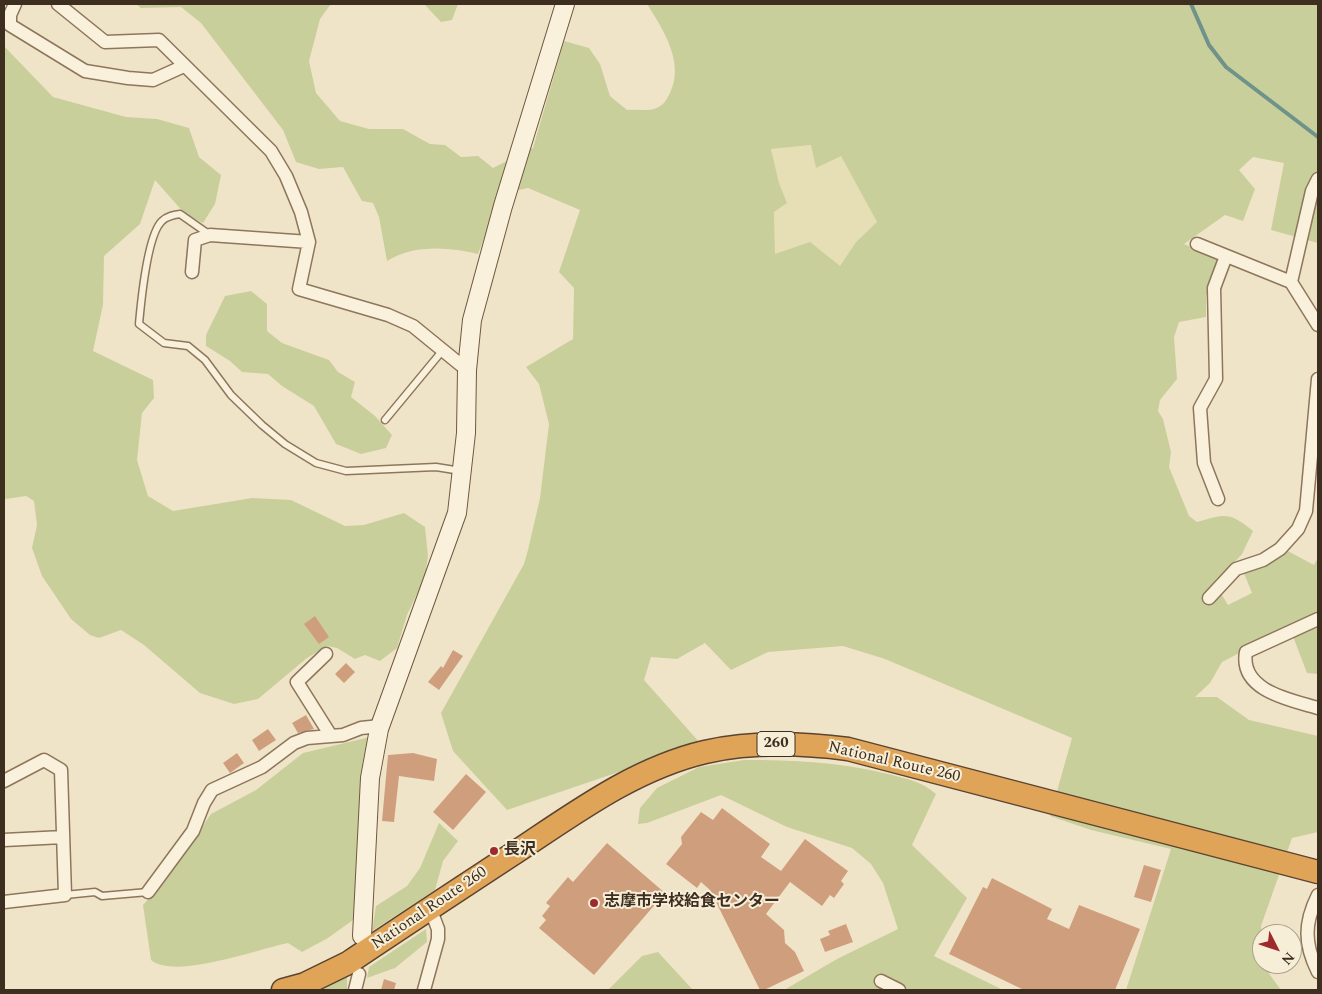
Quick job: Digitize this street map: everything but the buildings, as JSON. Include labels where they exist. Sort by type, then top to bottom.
[{"type":"highway","name":"National Route 260","points":[[283,990],[305,984],[348,963],[590,802],[645,773],[704,752],[752,744],[808,744],[848,749],[1318,872]]},
{"type":"street","points":[[15,4],[10,15],[10,25],[85,71],[153,80],[184,66]]},
{"type":"street","points":[[58,4],[105,42],[159,40],[270,151],[286,176],[301,212],[309,242],[299,289],[388,315],[414,326],[467,370]]},
{"type":"street","points":[[362,936],[370,778],[380,726],[457,513],[462,472],[467,370],[472,320],[480,285],[565,4]]},
{"type":"street","points":[[1291,282],[1312,191],[1318,179]]},
{"type":"street","points":[[192,272],[195,240],[210,234],[309,242]]},
{"type":"street","points":[[1197,244],[1291,282],[1318,325]]},
{"type":"street","points":[[1218,499],[1204,463],[1200,408],[1216,379],[1214,288],[1226,256]]},
{"type":"street","points":[[1209,598],[1236,569],[1263,560],[1280,549],[1298,529],[1306,511],[1317,419],[1318,379]]},
{"type":"street","points":[[1318,619],[1246,652],[1245,660],[1249,672],[1264,689],[1277,696],[1318,708]]},
{"type":"street","points":[[326,654],[297,682],[331,736]]},
{"type":"street","points":[[148,892],[193,831],[204,803],[212,790],[262,768],[294,743],[307,738],[331,736],[380,726]]},
{"type":"street","points":[[4,781],[44,760],[61,770],[66,896],[4,902]]},
{"type":"street","points":[[4,840],[63,837]]},
{"type":"street","points":[[1318,895],[1307,923],[1306,934],[1310,952],[1318,972]]},
{"type":"street","points":[[424,990],[438,939],[438,929],[430,908]]},
{"type":"street","points":[[355,990],[359,974]]},
{"type":"street","points":[[886,990],[881,981],[899,990]]},
{"type":"lane","points":[[210,234],[180,214],[170,215],[160,222],[152,240],[141,297],[139,324],[164,343],[188,346],[205,360],[231,395],[262,424],[285,444],[316,463],[346,472],[436,467],[462,472]]},
{"type":"lane","points":[[385,420],[443,350]]},
{"type":"lane","points":[[66,896],[96,892],[102,896],[148,892]]},
{"type":"shaded area","points":[[812,145],[816,168],[841,155],[877,222],[856,242],[840,266],[775,254],[774,212],[787,203],[779,183],[771,149]]},
{"type":"green space","points":[[136,4],[331,4],[320,19],[309,61],[316,93],[340,121],[369,129],[403,129],[430,144],[445,145],[461,157],[478,156],[493,168],[533,148],[564,41],[589,48],[600,64],[610,96],[627,110],[651,110],[664,103],[674,82],[674,58],[665,35],[647,4],[1318,4],[1318,243],[1271,230],[1284,163],[1253,157],[1239,170],[1255,189],[1243,221],[1225,215],[1184,244],[1220,260],[1206,296],[1206,317],[1179,322],[1174,337],[1177,379],[1160,400],[1158,411],[1163,419],[1171,452],[1169,467],[1189,516],[1197,522],[1221,516],[1232,517],[1253,531],[1242,554],[1216,585],[1228,605],[1252,593],[1243,571],[1284,549],[1314,565],[1318,558],[1318,612],[1222,662],[1210,683],[1195,697],[1217,697],[1249,720],[1318,736],[1318,832],[1292,838],[1262,924],[1252,924],[1252,974],[1269,974],[1281,990],[1126,990],[1171,849],[1091,830],[1050,816],[1072,738],[885,659],[843,646],[768,652],[731,670],[705,643],[677,659],[651,657],[644,680],[701,744],[507,810],[453,751],[441,713],[524,564],[528,550],[540,498],[549,424],[539,384],[526,367],[573,339],[574,288],[559,272],[580,210],[528,188],[501,194],[478,254],[432,248],[409,252],[387,261],[379,217],[373,203],[362,201],[343,167],[319,169],[296,162],[283,130],[201,23],[181,7],[141,8]],"holes":[[[811,145],[816,168],[841,156],[877,222],[856,242],[840,266],[810,242],[775,254],[774,212],[787,203],[779,183],[771,149]]]},
{"type":"green space","points":[[424,4],[458,4],[452,20],[441,22]]},
{"type":"green space","points":[[4,46],[53,97],[126,117],[157,119],[189,128],[199,157],[221,175],[215,204],[203,223],[185,214],[155,180],[140,224],[104,256],[103,305],[93,351],[153,380],[154,398],[142,413],[137,460],[148,496],[173,511],[252,498],[291,500],[345,526],[364,525],[404,513],[425,527],[428,556],[425,577],[407,615],[397,648],[380,661],[365,655],[355,659],[337,648],[327,646],[307,658],[258,699],[234,704],[200,693],[144,645],[121,630],[99,638],[90,635],[71,619],[42,576],[32,548],[37,525],[34,501],[26,496],[6,499],[4,497]]},
{"type":"green space","points":[[251,291],[267,304],[267,331],[282,343],[329,360],[338,372],[355,382],[351,397],[375,416],[392,435],[386,448],[361,454],[336,444],[314,406],[282,386],[268,374],[242,372],[230,361],[206,346],[206,335],[225,296]]},
{"type":"green space","points":[[1318,624],[1318,674],[1307,673],[1292,634]]},
{"type":"green space","points":[[370,737],[362,776],[353,920],[328,938],[302,952],[288,943],[197,965],[178,967],[163,965],[151,960],[143,905],[168,877],[211,814],[256,790],[303,753]]},
{"type":"green space","points":[[744,760],[798,761],[870,770],[914,781],[936,794],[912,845],[967,898],[934,956],[1003,990],[784,990],[837,959],[898,929],[883,883],[871,864],[852,848],[787,827],[721,795],[647,823],[638,824],[640,808],[657,788],[699,767]]},
{"type":"green space","points":[[439,823],[458,841],[443,861],[435,890],[372,931],[376,906],[407,886],[420,868]]},
{"type":"green space","points":[[426,929],[427,942],[395,968],[367,978],[369,967]]},
{"type":"green space","points":[[658,952],[693,990],[608,990],[642,956]]},
{"type":"green space","points":[[347,976],[347,990],[316,990]]},
{"type":"waterway","points":[[1191,4],[1209,45],[1226,67],[1318,137]]},
{"type":"place","name":"長沢","points":[[494,851]]},
{"type":"place","name":"志摩市学校給食センター","points":[[594,903]]}]
